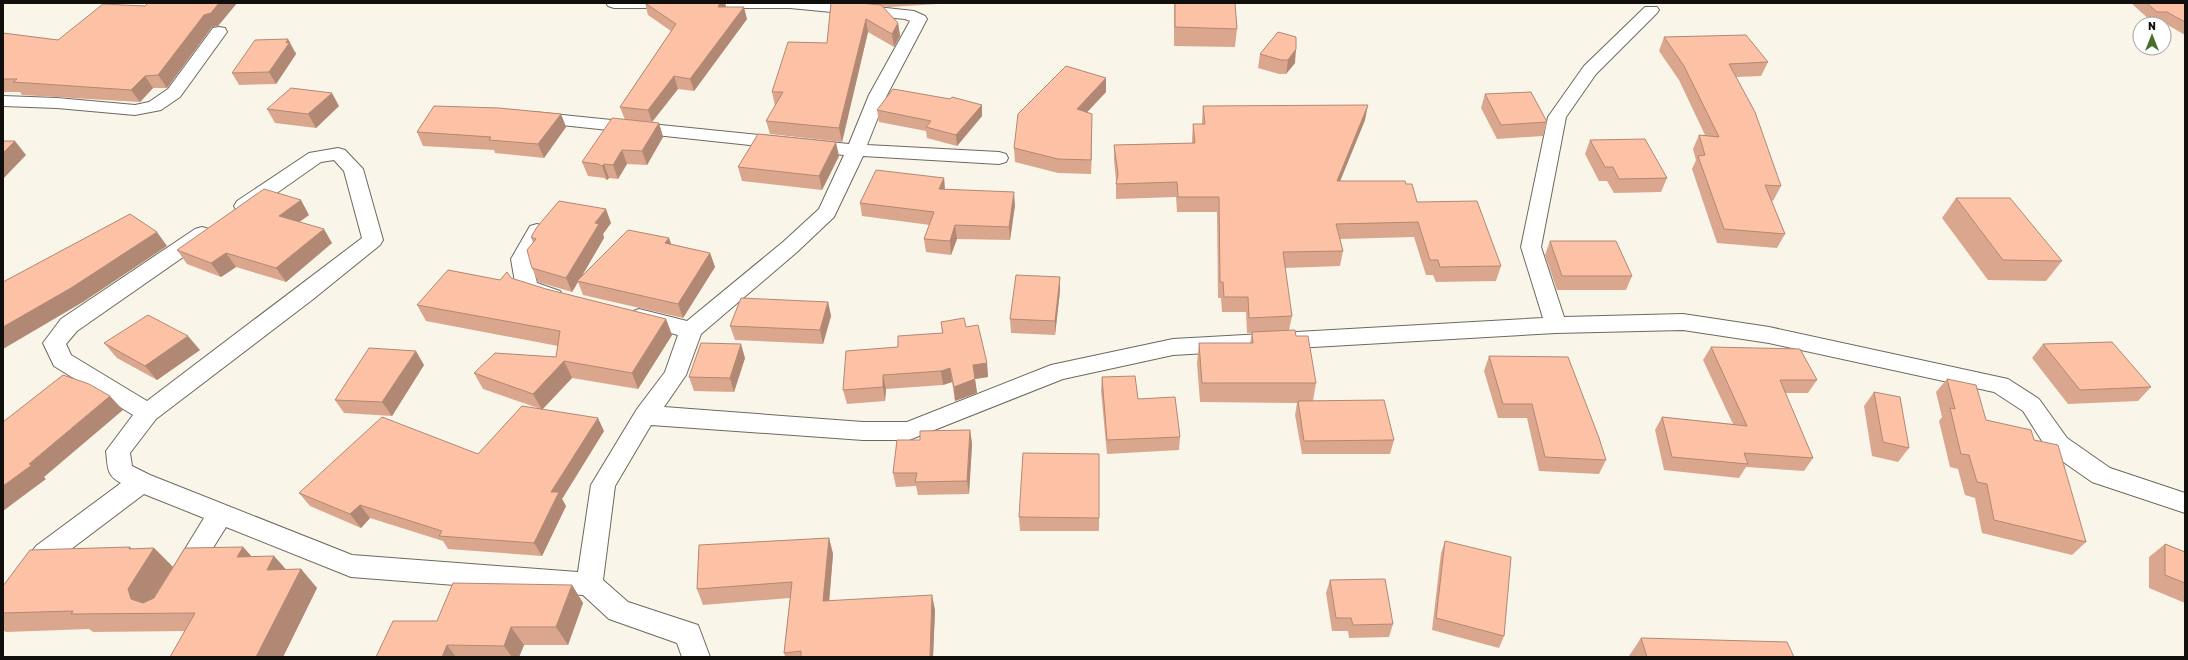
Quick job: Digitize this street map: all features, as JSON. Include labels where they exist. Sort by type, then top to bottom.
[{"type":"street","points":[[589,584],[603,485],[645,415],[674,375],[691,330],[790,247],[827,212],[856,150],[878,95],[919,19],[908,14],[787,3],[614,3]]},
{"type":"street","points":[[1556,324],[1531,247],[1557,117],[1590,70],[1651,10]]},
{"type":"street","points":[[3,101],[57,103],[135,110],[155,106],[174,94],[219,32]]},
{"type":"street","points":[[3,110],[57,103]]},
{"type":"street","points":[[519,115],[856,150],[999,158]]},
{"type":"street","points":[[148,413],[62,360],[54,343],[69,324],[316,157],[338,154],[352,169],[373,240],[304,295],[148,413],[118,451],[121,471],[140,482],[351,566],[589,584],[619,611],[688,634],[696,657]]},
{"type":"street","points":[[537,231],[521,259],[527,288],[570,300]]},
{"type":"street","points":[[623,313],[691,330]]},
{"type":"street","points":[[645,415],[863,431],[909,431],[1059,371],[1173,347],[1556,324],[1683,322],[1769,335],[2000,385],[2031,405],[2058,445],[2101,475],[2185,503]]},
{"type":"street","points":[[3,612],[45,554],[140,482]]},
{"type":"street","points":[[170,595],[221,514]]},
{"type":"building","points":[[148,3],[219,3],[211,13],[204,15],[158,75],[145,76],[131,90],[13,82],[17,79],[3,79],[3,33],[58,40],[103,4],[145,6]]},
{"type":"building","points":[[645,3],[720,3],[718,7],[744,7],[690,79],[674,76],[648,110],[620,107],[676,24]]},
{"type":"building","points":[[831,3],[881,5],[898,23],[892,34],[866,19],[839,128],[766,121],[783,92],[772,92],[788,42],[827,43]]},
{"type":"building","points":[[1175,3],[1235,3],[1237,29],[1175,27]]},
{"type":"building","points":[[2147,3],[2185,3],[2185,22],[2167,12],[2157,12]]},
{"type":"building","points":[[1278,32],[1296,37],[1296,49],[1288,60],[1281,60],[1260,54]]},
{"type":"building","points":[[1746,35],[1768,62],[1729,64],[1755,112],[1781,186],[1765,185],[1785,234],[1724,229],[1698,156],[1705,155],[1699,135],[1719,137],[1684,66],[1664,37]]},
{"type":"building","points":[[288,39],[286,43],[290,42],[269,72],[232,73],[255,40]]},
{"type":"building","points":[[1066,66],[1106,78],[1077,109],[1092,114],[1091,160],[1058,159],[1014,148],[1018,114]]},
{"type":"building","points":[[291,88],[332,93],[308,114],[267,109]]},
{"type":"building","points":[[893,89],[950,99],[952,97],[982,105],[956,135],[926,127],[931,121],[877,110]]},
{"type":"building","points":[[1531,92],[1547,122],[1501,125],[1485,94]]},
{"type":"building","points":[[1368,105],[1337,181],[1405,181],[1406,184],[1412,184],[1417,202],[1477,201],[1501,266],[1440,267],[1438,260],[1430,260],[1418,222],[1336,224],[1343,251],[1283,252],[1292,316],[1249,318],[1248,297],[1224,297],[1223,282],[1220,282],[1219,197],[1178,197],[1177,182],[1116,184],[1118,174],[1114,145],[1195,143],[1193,124],[1205,124],[1203,106]]},
{"type":"building","points":[[434,106],[499,108],[561,114],[538,144],[489,140],[491,137],[417,132]]},
{"type":"building","points":[[612,118],[659,123],[642,151],[622,150],[613,165],[604,164],[602,166],[582,162]]},
{"type":"building","points":[[758,134],[836,142],[819,176],[738,167]]},
{"type":"building","points":[[1645,139],[1667,178],[1619,179],[1613,167],[1605,167],[1590,140]]},
{"type":"building","points":[[3,141],[15,141],[3,153]]},
{"type":"building","points":[[876,170],[944,178],[939,189],[1014,192],[1009,227],[955,225],[950,241],[924,239],[934,212],[860,203]]},
{"type":"building","points":[[264,189],[301,200],[279,216],[324,229],[276,268],[226,253],[211,263],[177,250]]},
{"type":"building","points":[[1956,198],[2010,198],[2062,261],[2003,260]]},
{"type":"building","points":[[559,201],[606,209],[595,223],[599,224],[566,278],[532,268],[527,250],[536,239],[531,237],[537,227]]},
{"type":"building","points":[[130,214],[157,232],[71,288],[3,327],[3,282]]},
{"type":"building","points":[[628,230],[669,238],[665,243],[710,253],[678,304],[577,281]]},
{"type":"building","points":[[1550,241],[1616,241],[1632,276],[1562,276]]},
{"type":"building","points":[[448,270],[500,280],[507,272],[511,278],[546,289],[666,319],[632,373],[564,361],[533,394],[474,373],[495,353],[556,357],[560,331],[417,305]]},
{"type":"building","points":[[1016,275],[1060,277],[1055,321],[1010,319]]},
{"type":"building","points":[[741,298],[828,302],[820,330],[730,326]]},
{"type":"building","points":[[148,315],[188,336],[145,366],[104,343]]},
{"type":"building","points":[[964,318],[966,327],[978,325],[987,363],[973,365],[975,379],[954,387],[950,368],[941,371],[883,375],[883,387],[843,390],[846,351],[898,347],[898,336],[943,333],[941,322]]},
{"type":"building","points":[[1295,330],[1296,336],[1308,336],[1316,383],[1202,383],[1199,343],[1253,343],[1252,332]]},
{"type":"building","points":[[2112,342],[2151,387],[2080,390],[2043,344]]},
{"type":"building","points":[[701,343],[741,344],[730,378],[689,377]]},
{"type":"building","points":[[1711,347],[1800,349],[1817,380],[1780,380],[1813,458],[1744,453],[1748,464],[1672,457],[1662,417],[1747,426]]},
{"type":"building","points":[[369,348],[416,351],[382,402],[335,400]]},
{"type":"building","points":[[1489,356],[1568,357],[1606,460],[1545,457],[1532,404],[1503,404]]},
{"type":"building","points":[[63,375],[89,384],[110,396],[29,464],[32,465],[3,486],[3,422]]},
{"type":"building","points":[[1135,376],[1138,399],[1175,397],[1180,437],[1107,440],[1102,377]]},
{"type":"building","points":[[1947,379],[1976,385],[1986,420],[2031,430],[2034,440],[2058,445],[2086,542],[1994,520],[1987,484],[1977,482],[1969,455],[1961,454],[1950,408],[1955,409]]},
{"type":"building","points":[[1874,392],[1900,397],[1909,448],[1883,442]]},
{"type":"building","points":[[1384,400],[1394,440],[1304,441],[1298,401]]},
{"type":"building","points":[[522,406],[598,418],[551,492],[559,492],[534,543],[439,536],[442,531],[360,505],[350,514],[299,493],[382,417],[478,454]]},
{"type":"building","points":[[970,430],[967,481],[915,482],[917,473],[893,473],[897,440],[920,440],[920,431]]},
{"type":"building","points":[[1023,453],[1099,454],[1099,518],[1019,517]]},
{"type":"building","points":[[829,538],[823,601],[932,595],[930,657],[801,657],[801,651],[784,653],[792,582],[697,589],[699,545]]},
{"type":"building","points":[[1445,541],[1511,557],[1504,636],[1436,618]]},
{"type":"building","points":[[2165,544],[2185,552],[2185,583],[2165,575]]},
{"type":"building","points":[[130,547],[129,549],[154,548],[128,589],[131,599],[143,603],[154,598],[185,548],[243,547],[237,557],[274,556],[267,570],[301,569],[256,657],[170,657],[195,613],[71,614],[73,611],[3,613],[3,586],[30,550]]},
{"type":"building","points":[[1385,579],[1393,624],[1353,625],[1351,618],[1336,618],[1330,580]]},
{"type":"building","points":[[453,583],[572,585],[556,627],[511,627],[504,646],[447,645],[442,657],[376,657],[393,621],[437,621]]},
{"type":"building","points":[[1641,638],[1787,642],[1794,657],[1647,657]]}]
